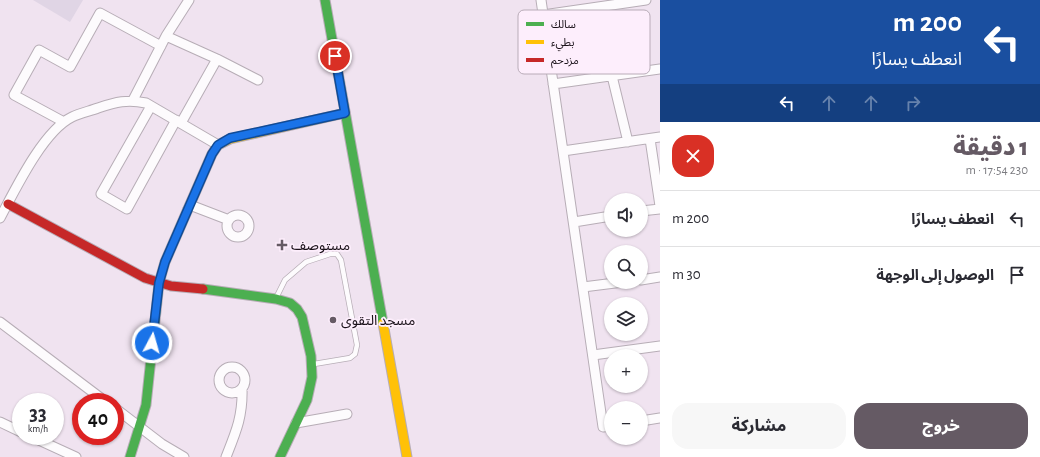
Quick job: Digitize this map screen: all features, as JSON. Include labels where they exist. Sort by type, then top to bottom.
[{"type":"street","points":[[133,100],[166,36],[189,0]]},
{"type":"street","points":[[325,0],[407,457]]},
{"type":"street","points":[[541,0],[543,10]]},
{"type":"street","points":[[578,10],[646,0]]},
{"type":"street","points":[[64,122],[14,95],[39,50],[70,67],[100,13],[161,46]]},
{"type":"street","points":[[166,36],[217,59],[258,80]]},
{"type":"street","points":[[151,106],[101,194],[127,209],[217,59]]},
{"type":"street","points":[[650,70],[660,69]]},
{"type":"street","points":[[553,74],[604,427]]},
{"type":"street","points":[[554,84],[626,74]]},
{"type":"street","points":[[612,76],[628,142]]},
{"type":"street","points":[[0,218],[4,206],[44,143],[64,122],[72,117],[116,102],[133,100],[146,103],[218,145]]},
{"type":"street","points":[[130,457],[146,405],[159,283],[165,262],[212,154],[218,145],[230,138],[345,113]]},
{"type":"street","points":[[563,151],[660,137]]},
{"type":"street","points":[[648,210],[660,207],[650,139]]},
{"type":"street","points":[[190,205],[229,220]]},
{"type":"street","points":[[4,206],[145,278],[159,283],[178,287],[276,299],[290,303],[297,309],[302,317],[312,365],[310,388],[307,400],[280,457]]},
{"type":"street","points":[[574,222],[604,217]]},
{"type":"street","points":[[648,279],[660,277]]},
{"type":"street","points":[[583,287],[604,284]]},
{"type":"street","points":[[0,324],[94,393]]},
{"type":"street","points":[[593,356],[660,346]]},
{"type":"street","points":[[226,457],[238,425],[242,404],[242,388]]},
{"type":"street","points":[[124,414],[162,444],[184,457]]},
{"type":"street","points":[[296,423],[347,414]]},
{"type":"street","points":[[648,420],[660,418]]},
{"type":"street","points":[[0,422],[12,428]]},
{"type":"street","points":[[50,445],[76,457]]},
{"type":"lane","points":[[276,299],[285,280],[306,262],[330,254],[337,254],[341,260],[357,344],[355,354],[350,358],[312,365]]},
{"type":"shaded area","points":[[33,0],[83,0],[70,22]]},
{"type":"traffic: fast","points":[[325,0],[383,323]]},
{"type":"traffic: fast","points":[[130,457],[146,405],[159,283],[165,262],[188,209]]},
{"type":"traffic: fast","points":[[203,289],[276,299],[290,303],[297,309],[302,317],[311,356],[312,377],[307,400],[280,457]]},
{"type":"traffic: slow","points":[[188,209],[212,154],[218,145],[230,139],[345,113]]},
{"type":"traffic: slow","points":[[383,323],[407,457]]},
{"type":"traffic: jam","points":[[8,204],[145,278],[171,286],[203,289]]},
{"type":"place","name":"مستوصف","points":[[282,245]]},
{"type":"place","name":"مسجد التقوى","points":[[333,320]]},
{"type":"route","points":[[152,343],[159,283],[165,262],[212,154],[218,145],[230,138],[345,113],[335,56]]}]
